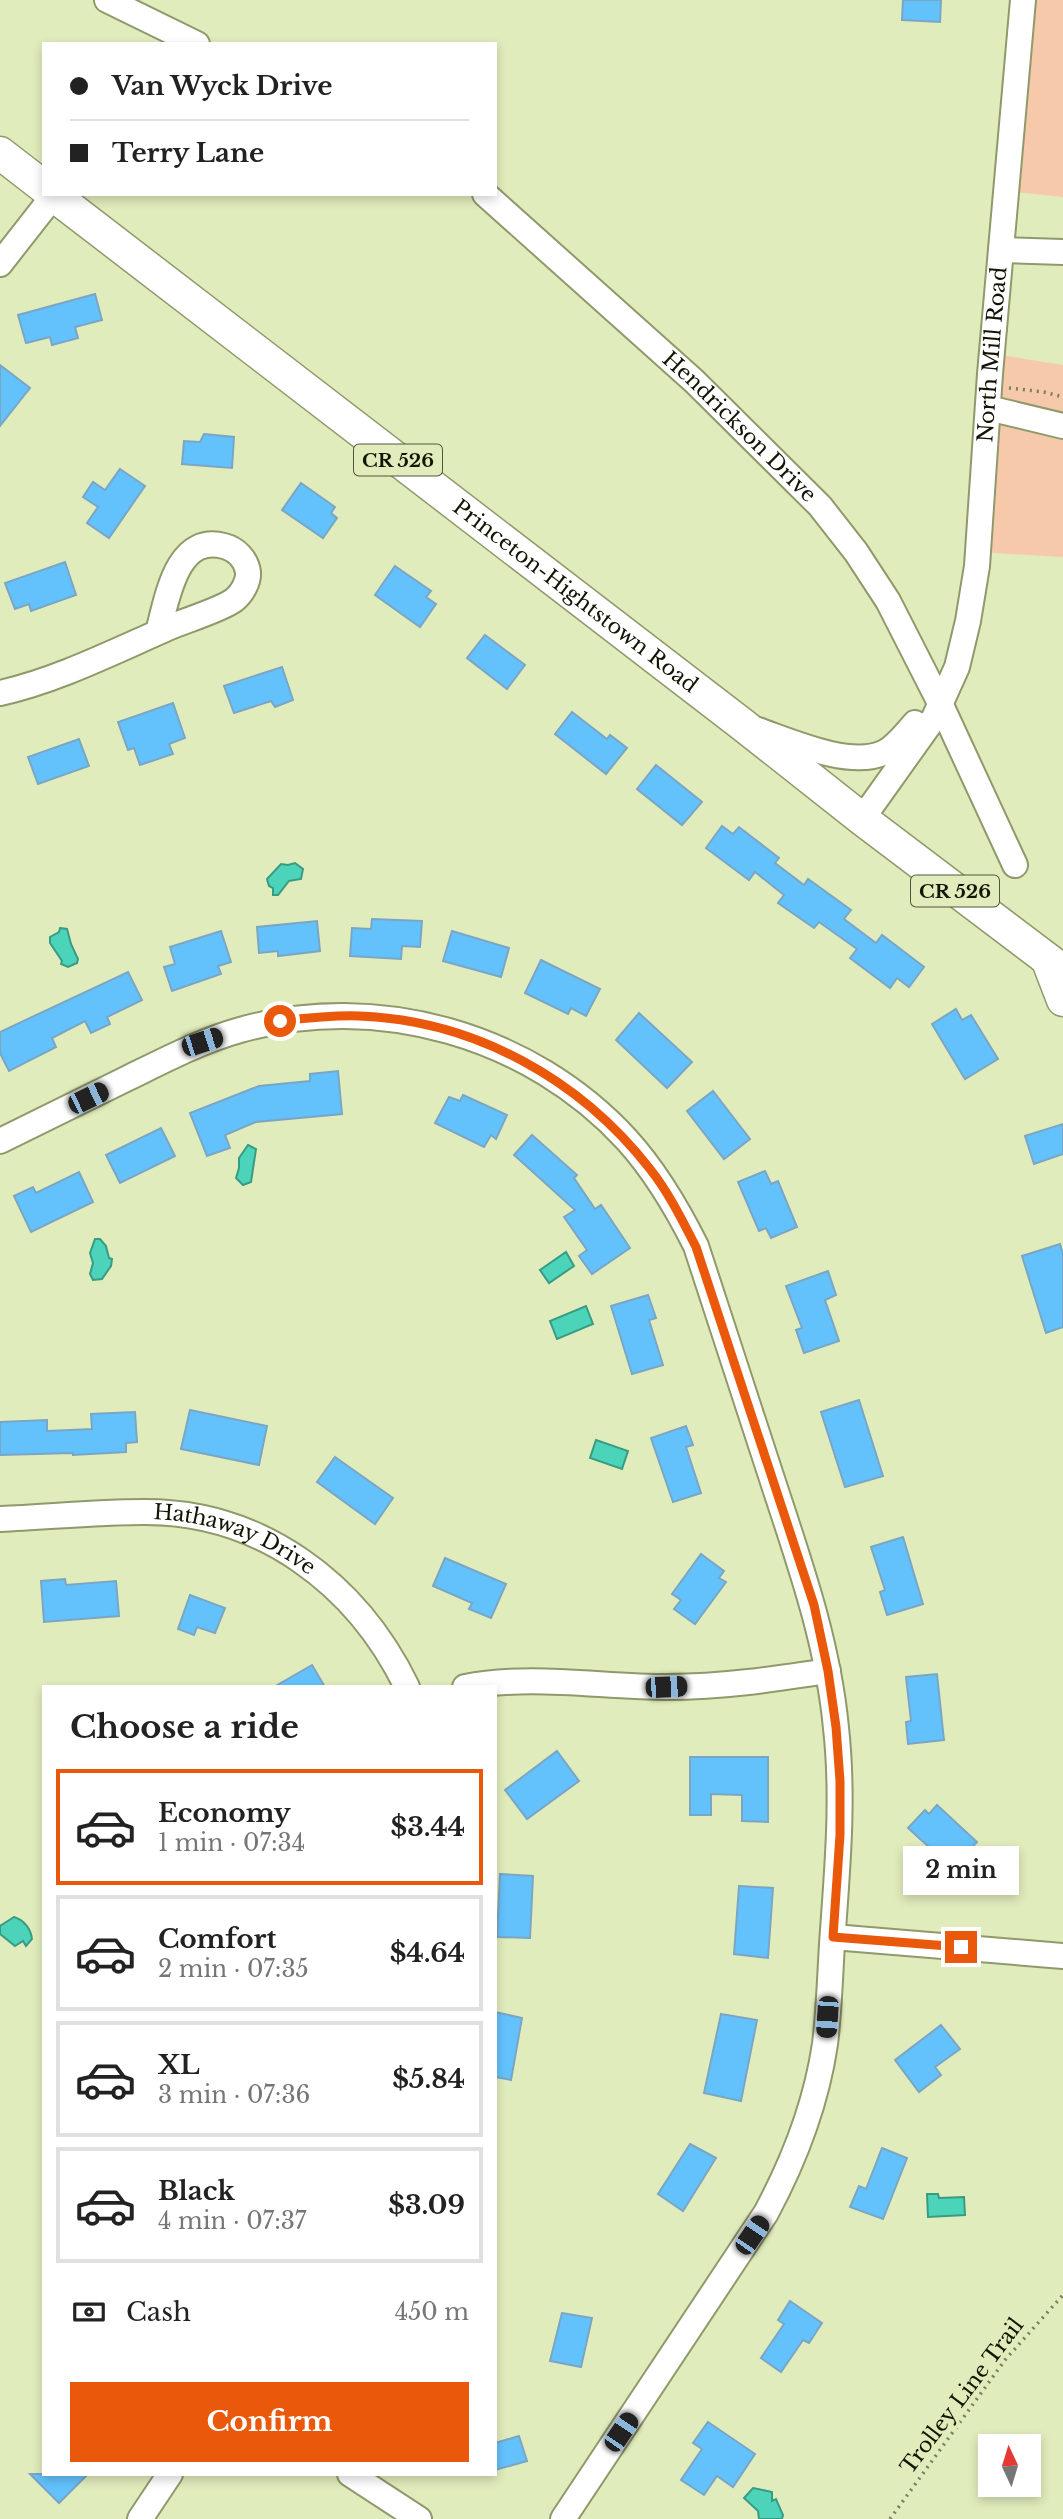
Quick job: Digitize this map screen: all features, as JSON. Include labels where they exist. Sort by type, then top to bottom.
[{"type":"main road","points":[[0,153],[42,185]]},
{"type":"main road","name":"Princeton-Hightstown Road","points":[[54,196],[743,725],[862,820],[1056,966]]},
{"type":"main road","name":"CR 526","points":[[1056,966],[1063,1000]]},
{"type":"street","points":[[107,0],[193,42]]},
{"type":"street","name":"North Mill Road","points":[[862,820],[929,727],[957,667],[968,621],[976,566],[1023,0]]},
{"type":"street","points":[[0,264],[52,196]]},
{"type":"street","name":"Hendrickson Drive","points":[[487,196],[694,381],[820,506],[856,552],[888,601],[940,703]]},
{"type":"street","points":[[1002,250],[1063,251]]},
{"type":"street","points":[[988,397],[1063,426]]},
{"type":"street","points":[[0,693],[42,681],[158,632]]},
{"type":"street","points":[[940,703],[1015,865]]},
{"type":"street","name":"North Mill Road","points":[[743,725],[809,747],[861,759],[884,753],[894,746],[925,711],[940,703]]},
{"type":"street","points":[[0,1141],[202,1042],[280,1021],[320,1016],[374,1017],[440,1028],[495,1047],[556,1079],[593,1108],[627,1140],[678,1210],[696,1247],[814,1605],[828,1671],[840,1781],[840,1835],[825,2043],[816,2090],[803,2135],[788,2172],[766,2213],[563,2519]]},
{"type":"street","name":"Hathaway Drive","points":[[0,1519],[144,1511],[180,1514],[220,1523],[258,1537],[290,1553],[343,1594],[370,1624],[393,1658],[406,1685]]},
{"type":"street","points":[[491,1685],[544,1681],[666,1687],[716,1686],[828,1671]]},
{"type":"street","points":[[833,1937],[1063,1956]]},
{"type":"street","points":[[140,2519],[169,2476]]},
{"type":"street","points":[[353,2476],[419,2519]]},
{"type":"path","points":[[988,397],[1044,392],[1063,397]]},
{"type":"path","name":"Trolley Line Trail","points":[[890,2519],[1005,2360],[1063,2295]]},
{"type":"shaded area","points":[[1017,0],[1063,0],[1063,197],[1007,191]]},
{"type":"shaded area","points":[[995,354],[1063,365],[1063,557],[977,552]]},
{"type":"water","points":[[295,863],[303,869],[301,879],[289,881],[278,895],[273,895],[273,888],[269,886],[267,879],[281,864]]},
{"type":"water","points":[[60,928],[67,929],[78,959],[77,963],[68,967],[61,964],[62,961],[50,943],[50,937],[59,932]]},
{"type":"water","points":[[248,1145],[256,1149],[251,1182],[243,1185],[236,1178],[239,1158]]},
{"type":"water","points":[[95,1239],[100,1239],[106,1246],[109,1258],[112,1259],[111,1266],[102,1279],[93,1280],[90,1274],[93,1263],[90,1253]]},
{"type":"water","points":[[566,1252],[574,1266],[549,1283],[540,1270]]},
{"type":"water","points":[[586,1306],[593,1324],[557,1339],[550,1321]]},
{"type":"water","points":[[596,1440],[628,1451],[622,1469],[590,1458]]},
{"type":"water","points":[[14,1917],[24,1923],[30,1932],[32,1939],[26,1946],[23,1941],[15,1946],[0,1934],[0,1926]]},
{"type":"water","points":[[927,2194],[938,2194],[939,2198],[964,2197],[965,2215],[928,2217]]},
{"type":"water","points":[[753,2488],[772,2492],[772,2501],[776,2499],[783,2515],[782,2519],[759,2519],[758,2511],[744,2498]]},
{"type":"building","points":[[903,0],[941,0],[940,22],[902,20]]},
{"type":"building","points":[[95,294],[102,320],[75,327],[78,338],[52,345],[50,337],[26,343],[18,315]]},
{"type":"building","points":[[0,365],[30,388],[0,426]]},
{"type":"building","points":[[204,434],[234,437],[232,468],[182,464],[184,441],[200,442]]},
{"type":"building","points":[[120,469],[145,486],[109,538],[87,523],[98,507],[83,497],[93,482],[105,490]]},
{"type":"building","points":[[301,483],[335,507],[331,513],[337,518],[323,538],[282,510]]},
{"type":"building","points":[[65,562],[76,595],[31,611],[29,604],[15,609],[5,583]]},
{"type":"building","points":[[395,566],[431,591],[426,597],[436,604],[420,627],[375,595]]},
{"type":"building","points":[[485,635],[525,665],[507,689],[467,658]]},
{"type":"building","points":[[282,667],[293,700],[275,707],[271,701],[234,713],[224,686]]},
{"type":"building","points":[[173,703],[185,738],[169,744],[173,754],[140,765],[134,748],[128,750],[118,722]]},
{"type":"building","points":[[572,712],[607,739],[610,735],[627,748],[606,774],[555,734]]},
{"type":"building","points":[[79,739],[89,766],[38,784],[28,757]]},
{"type":"building","points":[[656,765],[702,802],[682,825],[637,789]]},
{"type":"building","points":[[722,826],[733,834],[739,827],[779,858],[775,863],[804,885],[808,879],[851,910],[844,919],[876,943],[882,935],[924,967],[909,987],[897,978],[890,988],[850,958],[857,949],[819,922],[814,928],[778,903],[784,895],[755,872],[749,880],[706,848]]},
{"type":"building","points":[[372,919],[422,921],[420,947],[402,946],[401,959],[350,956],[352,928],[371,929]]},
{"type":"building","points":[[317,921],[320,951],[278,956],[278,951],[259,953],[257,927]]},
{"type":"building","points":[[221,931],[231,962],[218,966],[221,974],[172,991],[164,967],[175,964],[170,947]]},
{"type":"building","points":[[452,931],[509,948],[501,977],[443,961]]},
{"type":"building","points":[[541,960],[600,989],[586,1016],[571,1008],[568,1014],[525,993]]},
{"type":"building","points":[[128,972],[142,1000],[107,1017],[110,1024],[91,1033],[85,1021],[52,1038],[56,1047],[9,1071],[0,1053],[0,1032]]},
{"type":"building","points":[[956,1009],[962,1020],[971,1015],[998,1059],[965,1079],[932,1024]]},
{"type":"building","points":[[639,1013],[692,1062],[667,1088],[616,1040]]},
{"type":"building","points":[[338,1071],[342,1114],[256,1122],[225,1135],[230,1148],[207,1156],[190,1113],[259,1086],[310,1081],[310,1074]]},
{"type":"building","points":[[713,1091],[750,1139],[724,1159],[687,1111]]},
{"type":"building","points":[[463,1095],[507,1115],[496,1139],[491,1135],[484,1147],[435,1123],[449,1097],[460,1101]]},
{"type":"building","points":[[1063,1124],[1063,1154],[1034,1164],[1025,1136]]},
{"type":"building","points":[[161,1128],[175,1156],[120,1183],[106,1155]]},
{"type":"building","points":[[532,1135],[577,1175],[574,1178],[595,1209],[601,1205],[630,1248],[592,1274],[579,1256],[587,1250],[564,1217],[575,1210],[514,1155]]},
{"type":"building","points":[[765,1171],[771,1184],[778,1181],[797,1227],[771,1238],[766,1228],[759,1231],[738,1182]]},
{"type":"building","points":[[79,1172],[93,1202],[31,1232],[14,1196],[33,1187],[36,1193]]},
{"type":"building","points":[[1060,1244],[1063,1254],[1063,1327],[1046,1333],[1022,1256]]},
{"type":"building","points":[[828,1271],[836,1295],[825,1300],[839,1341],[804,1353],[796,1330],[802,1328],[786,1286]]},
{"type":"building","points":[[648,1295],[656,1318],[649,1320],[663,1365],[632,1374],[611,1306]]},
{"type":"building","points":[[859,1400],[883,1476],[845,1487],[821,1412]]},
{"type":"building","points":[[190,1410],[267,1426],[259,1465],[181,1449]]},
{"type":"building","points":[[135,1412],[137,1442],[126,1443],[126,1452],[0,1455],[0,1422],[47,1420],[47,1431],[92,1429],[91,1414]]},
{"type":"building","points":[[686,1426],[693,1445],[686,1447],[701,1493],[673,1502],[651,1438]]},
{"type":"building","points":[[335,1457],[393,1498],[375,1524],[317,1482]]},
{"type":"building","points":[[903,1537],[923,1604],[887,1615],[880,1592],[885,1590],[871,1547]]},
{"type":"building","points":[[701,1554],[724,1571],[719,1578],[726,1582],[695,1624],[674,1609],[681,1600],[672,1594]]},
{"type":"building","points":[[445,1558],[506,1584],[491,1618],[469,1609],[472,1603],[433,1586]]},
{"type":"building","points":[[65,1579],[66,1585],[116,1581],[119,1616],[44,1622],[41,1581]]},
{"type":"building","points":[[190,1595],[225,1608],[215,1633],[197,1627],[194,1635],[178,1629]]},
{"type":"building","points":[[312,1665],[324,1685],[277,1685]]},
{"type":"building","points":[[937,1674],[944,1740],[908,1744],[906,1722],[911,1721],[906,1677]]},
{"type":"building","points":[[557,1751],[579,1781],[527,1819],[505,1790]]},
{"type":"building","points":[[690,1757],[768,1757],[768,1822],[742,1821],[742,1795],[711,1794],[711,1815],[690,1815]]},
{"type":"building","points":[[937,1805],[977,1842],[952,1868],[908,1828],[925,1810],[929,1814]]},
{"type":"building","points":[[500,1874],[533,1876],[530,1938],[497,1937]]},
{"type":"building","points":[[739,1886],[773,1888],[768,1958],[734,1954]]},
{"type":"building","points":[[497,2012],[522,2018],[511,2080],[497,2077]]},
{"type":"building","points":[[721,2014],[757,2020],[741,2101],[704,2093]]},
{"type":"building","points":[[941,2025],[960,2049],[935,2067],[941,2075],[919,2092],[895,2060]]},
{"type":"building","points":[[690,2144],[716,2158],[683,2211],[658,2194]]},
{"type":"building","points":[[882,2148],[907,2158],[883,2219],[850,2207],[859,2186],[866,2189]]},
{"type":"building","points":[[790,2301],[822,2323],[809,2343],[803,2340],[781,2372],[761,2358],[784,2324],[778,2320]]},
{"type":"building","points":[[562,2313],[592,2318],[581,2367],[550,2361]]},
{"type":"building","points":[[708,2422],[755,2454],[733,2487],[717,2476],[704,2495],[681,2480],[702,2449],[693,2443]]},
{"type":"building","points":[[519,2436],[527,2461],[497,2469],[497,2442]]},
{"type":"building","points":[[30,2474],[86,2476],[59,2503]]},
{"type":"route","points":[[280,1021],[320,1016],[400,1020],[440,1028],[484,1042],[556,1079],[593,1108],[627,1140],[652,1171],[678,1210],[696,1247],[814,1605],[828,1671],[840,1781],[840,1835],[833,1937],[961,1947]]}]
